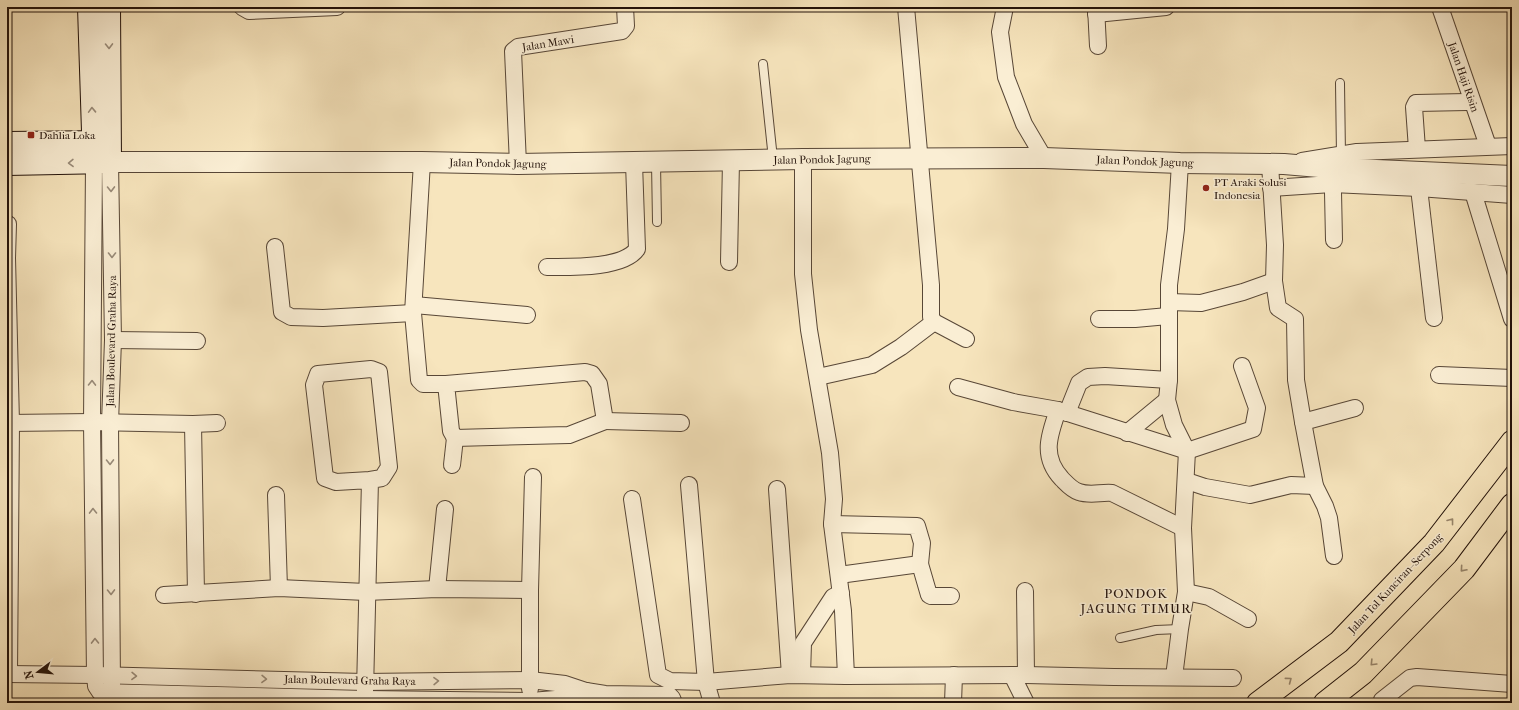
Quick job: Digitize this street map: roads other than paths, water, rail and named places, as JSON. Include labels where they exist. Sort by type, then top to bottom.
[{"type":"highway","name":"Jalan Tol Kunciran–Serpong","points":[[1258,703],[1344,637],[1434,543],[1512,442]]},
{"type":"highway","points":[[1325,703],[1362,673],[1464,569],[1512,505]]},
{"type":"main road","name":"Jalan Boulevard Graha Raya","points":[[89,7],[108,154]]},
{"type":"main road","name":"Jalan Boulevard Graha Raya","points":[[108,7],[108,154]]},
{"type":"main road","points":[[7,143],[108,154]]},
{"type":"main road","points":[[7,164],[108,154]]},
{"type":"street","points":[[242,7],[248,11],[337,7]]},
{"type":"street","name":"Jalan Mawi","points":[[518,164],[513,51],[518,47],[622,31],[626,26],[624,7]]},
{"type":"street","points":[[906,7],[921,158],[931,285],[931,317],[934,322],[966,339]]},
{"type":"street","points":[[1005,7],[1000,32],[1006,77],[1024,124],[1044,158]]},
{"type":"street","points":[[1098,46],[1096,11],[1166,7]]},
{"type":"street","name":"Jalan Haji Risin","points":[[1440,7],[1488,146]]},
{"type":"street","points":[[1417,149],[1414,107],[1416,103],[1468,102]]},
{"type":"street","points":[[1271,188],[1336,169],[1417,149],[1512,146]]},
{"type":"street","name":"Jalan Pondok Jagung","points":[[108,154],[518,164],[656,163],[803,159],[1044,158],[1180,163],[1277,164],[1336,169],[1512,176]]},
{"type":"street","name":"Jalan Boulevard Graha Raya","points":[[108,154],[112,340],[110,423],[112,693]]},
{"type":"street","name":"Jalan Boulevard Graha Raya","points":[[108,154],[92,422],[95,675],[96,686],[100,692],[365,701],[531,702],[567,698],[586,691]]},
{"type":"street","points":[[803,159],[803,274],[809,330],[830,453],[834,499],[832,524],[843,611],[846,676]]},
{"type":"street","points":[[729,262],[731,161]]},
{"type":"street","points":[[422,162],[414,309],[419,380],[423,384],[446,384],[585,372],[592,374],[599,384],[605,421]]},
{"type":"street","points":[[547,267],[593,267],[628,258],[634,254],[637,249],[634,163]]},
{"type":"street","points":[[1174,677],[1186,592],[1183,528],[1187,481],[1187,451],[1174,425],[1167,400],[1169,380],[1169,285],[1176,229],[1180,163]]},
{"type":"street","points":[[1277,164],[1271,188],[1275,245],[1274,281],[1278,308],[1295,319],[1296,380],[1315,486],[1329,518],[1334,556]]},
{"type":"street","points":[[1336,169],[1419,188],[1512,195]]},
{"type":"street","points":[[1334,240],[1336,169]]},
{"type":"street","points":[[1419,188],[1434,318]]},
{"type":"street","points":[[1473,192],[1512,319]]},
{"type":"street","points":[[8,224],[8,674],[95,675]]},
{"type":"street","points":[[275,247],[282,312],[291,317],[323,318],[414,309],[527,315]]},
{"type":"street","points":[[1099,319],[1135,319],[1169,309],[1201,303],[1243,292],[1274,281]]},
{"type":"street","points":[[818,377],[872,365],[902,347],[934,322]]},
{"type":"street","points":[[112,340],[197,341]]},
{"type":"street","points":[[958,387],[1013,402],[1062,412],[1187,451],[1252,429],[1257,408],[1242,366]]},
{"type":"street","points":[[371,369],[380,372],[389,467],[382,478],[370,480],[336,482],[325,478],[314,385],[318,374],[371,369]]},
{"type":"street","points":[[1438,375],[1512,378]]},
{"type":"street","points":[[1169,380],[1105,376],[1088,377],[1079,383],[1062,412],[1048,443],[1050,462],[1061,478],[1070,487],[1078,492],[1095,494],[1104,492],[1112,493],[1183,528]]},
{"type":"street","points":[[446,384],[451,431],[454,438],[452,465]]},
{"type":"street","points":[[1127,433],[1167,400]]},
{"type":"street","points":[[1303,422],[1355,408]]},
{"type":"street","points":[[454,438],[569,435],[605,421],[681,423]]},
{"type":"street","points":[[9,423],[217,423]]},
{"type":"street","points":[[192,424],[196,594]]},
{"type":"street","points":[[531,702],[530,590],[534,477]]},
{"type":"street","points":[[365,701],[366,592],[370,480]]},
{"type":"street","points":[[1187,481],[1205,487],[1250,495],[1291,485],[1315,486]]},
{"type":"street","points":[[689,485],[706,682],[712,703]]},
{"type":"street","points":[[777,489],[796,675]]},
{"type":"street","points":[[276,496],[279,588]]},
{"type":"street","points":[[632,499],[658,674],[670,681],[706,682],[796,675],[1019,675],[1233,678]]},
{"type":"street","points":[[437,589],[445,509]]},
{"type":"street","points":[[832,524],[917,526],[922,543],[920,564],[928,587],[928,594],[931,596],[951,596]]},
{"type":"street","points":[[839,575],[920,564]]},
{"type":"street","points":[[164,595],[279,588],[366,592],[437,589],[530,590]]},
{"type":"street","points":[[1025,590],[1019,675],[1026,703]]},
{"type":"street","points":[[1186,592],[1209,597],[1248,619]]},
{"type":"street","points":[[796,675],[803,643],[834,597],[841,593]]},
{"type":"street","name":"Jalan Boulevard Graha Raya","points":[[95,675],[364,682],[530,680],[565,684],[605,699],[669,695],[674,703]]},
{"type":"street","points":[[953,703],[954,675]]},
{"type":"street","points":[[1382,703],[1382,700],[1410,678],[1417,677],[1512,684]]},
{"type":"lane","points":[[763,64],[773,160]]},
{"type":"lane","points":[[1336,169],[1340,83]]},
{"type":"lane","points":[[656,163],[657,222]]},
{"type":"lane","points":[[1120,638],[1156,630],[1180,629]]},
{"type":"place","name":"Dahlia Loka","points":[[31,135]]},
{"type":"place","name":"PT Araki Solusi Indonesia","points":[[1206,188]]},
{"type":"district","name":"PONDOK JAGUNG TIMUR","points":[[1136,600]]}]
